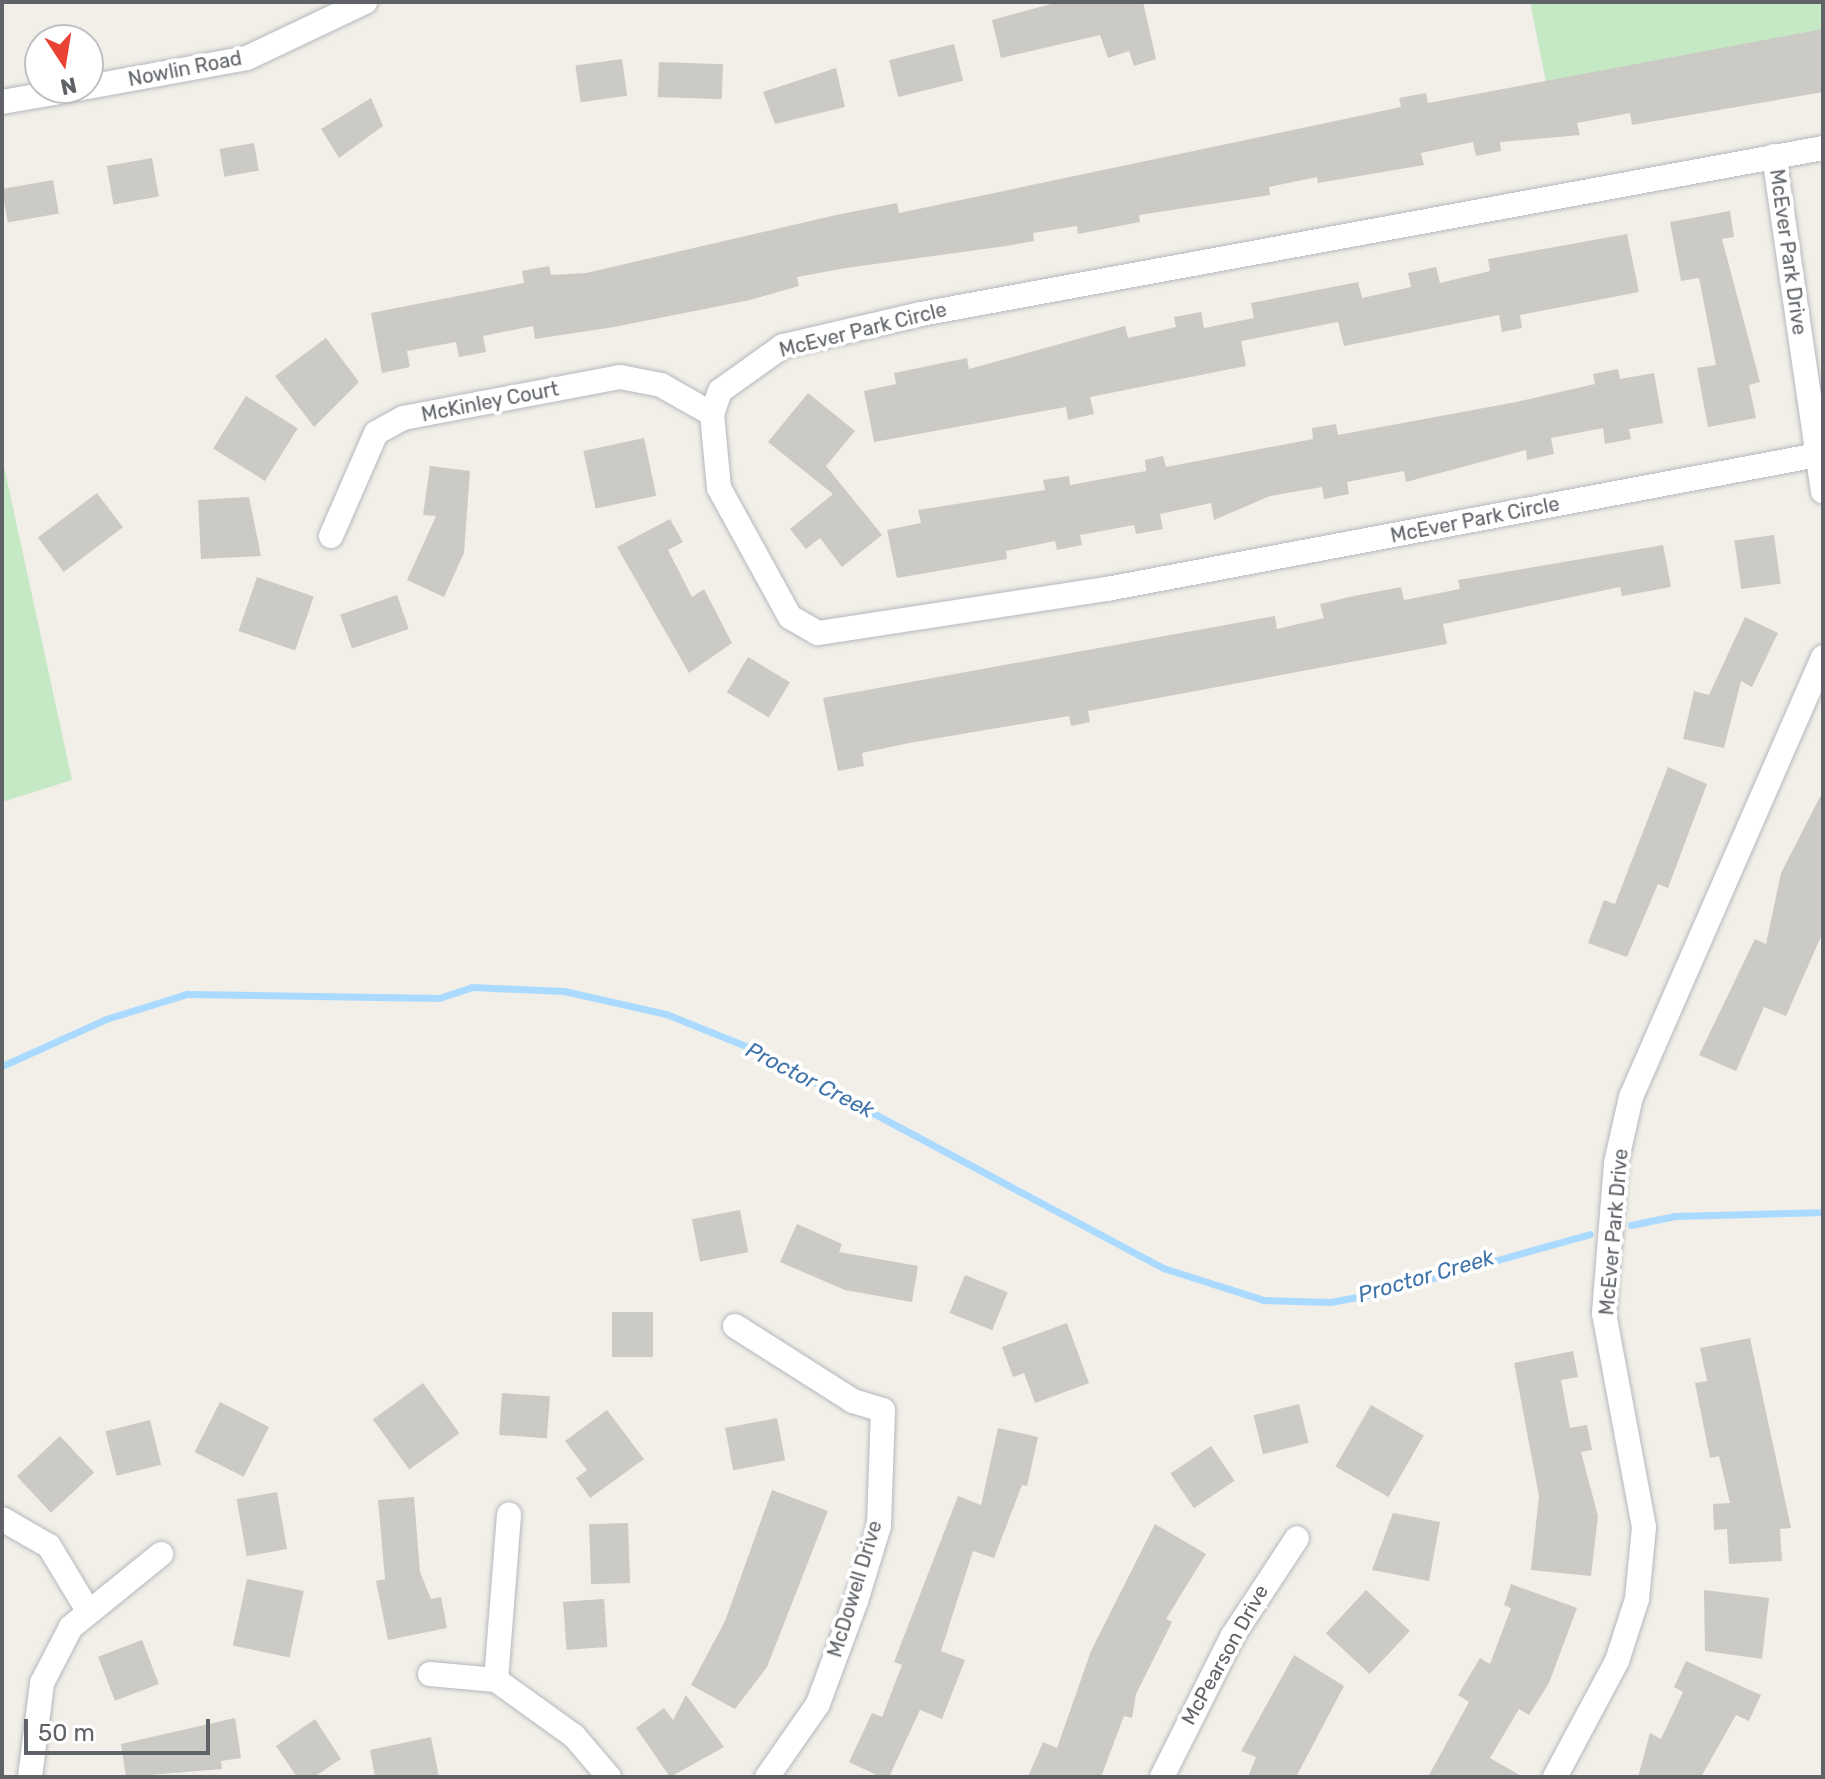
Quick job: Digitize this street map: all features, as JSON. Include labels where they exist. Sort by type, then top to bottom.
[{"type":"street","name":"Nowlin Road","points":[[104,84],[247,58],[365,2]]},
{"type":"street","name":"Nowlin Road","points":[[2,102],[24,98]]},
{"type":"street","name":"McEver Park Circle","points":[[1820,455],[1107,589],[818,633],[790,617],[719,488],[712,414],[720,391],[783,346],[921,314],[1823,148]]},
{"type":"street","name":"McEver Park Drive","points":[[1774,156],[1823,491]]},
{"type":"street","name":"McKinley Court","points":[[331,536],[376,433],[403,418],[620,377],[661,385],[712,414]]},
{"type":"street","name":"McEver Park Drive","points":[[1555,1777],[1617,1661],[1637,1599],[1644,1527],[1604,1313],[1616,1163],[1631,1097],[1823,657]]},
{"type":"street","name":"McDowell Drive","points":[[735,1326],[853,1401],[883,1410],[879,1526],[861,1586],[818,1704],[767,1777]]},
{"type":"street","points":[[496,1680],[509,1515]]},
{"type":"street","points":[[2,1519],[49,1546],[87,1609]]},
{"type":"street","name":"McPearson Drive","points":[[1162,1777],[1232,1637],[1297,1538]]},
{"type":"street","points":[[30,1777],[42,1683],[87,1609],[161,1554]]},
{"type":"street","points":[[430,1674],[496,1680],[574,1736],[609,1777]]},
{"type":"green space","points":[[1530,2],[1823,2],[1823,66],[1551,107]]},
{"type":"green space","points":[[2,457],[72,780],[2,802]]},
{"type":"building","points":[[1058,2],[1143,2],[1156,59],[1134,66],[1129,51],[1108,58],[1100,35],[1001,58],[992,20]]},
{"type":"building","points":[[1823,29],[1823,92],[1632,125],[1630,113],[1577,123],[1580,135],[1500,142],[1501,151],[1476,156],[1473,142],[1421,153],[1424,165],[1318,183],[1317,177],[1269,187],[1270,195],[1139,215],[1140,222],[1078,234],[1077,226],[1033,233],[1034,241],[797,277],[799,286],[750,300],[614,327],[535,339],[533,326],[483,336],[486,352],[459,357],[456,342],[407,351],[410,367],[382,373],[371,313],[524,283],[522,271],[549,266],[551,275],[586,273],[836,215],[897,203],[899,213],[1401,107],[1399,98],[1426,93],[1428,103]]},
{"type":"building","points":[[954,44],[963,81],[898,97],[889,60]]},
{"type":"building","points":[[622,59],[627,96],[581,102],[575,66]]},
{"type":"building","points":[[659,62],[723,64],[722,99],[658,97]]},
{"type":"building","points":[[836,68],[845,107],[775,124],[763,92]]},
{"type":"building","points":[[371,98],[383,126],[339,158],[321,129]]},
{"type":"building","points":[[254,143],[259,171],[224,177],[220,149]]},
{"type":"building","points":[[152,158],[159,196],[113,204],[107,166]]},
{"type":"building","points":[[53,180],[59,213],[8,223],[2,189]]},
{"type":"building","points":[[1730,211],[1734,237],[1722,239],[1760,382],[1749,385],[1756,418],[1708,427],[1697,368],[1716,365],[1699,278],[1681,281],[1670,222]]},
{"type":"building","points":[[1627,234],[1639,292],[1520,315],[1522,328],[1502,332],[1499,315],[1344,346],[1338,322],[1241,341],[1246,366],[1090,397],[1094,414],[1068,420],[1066,407],[874,442],[864,391],[896,384],[894,373],[967,358],[969,369],[1125,326],[1128,338],[1176,327],[1174,317],[1201,312],[1204,328],[1254,318],[1251,303],[1358,282],[1362,298],[1411,287],[1408,273],[1436,267],[1440,283],[1490,271],[1488,259]]},
{"type":"building","points":[[326,338],[359,382],[314,427],[275,376]]},
{"type":"building","points":[[1618,369],[1620,379],[1654,373],[1663,423],[1629,429],[1631,439],[1605,444],[1603,428],[1551,438],[1554,454],[1527,460],[1526,450],[1406,482],[1404,471],[1347,482],[1349,494],[1324,499],[1322,487],[1270,496],[1214,520],[1211,503],[1160,514],[1163,529],[1136,534],[1134,525],[1080,535],[1082,545],[1057,550],[1055,541],[1006,551],[1007,559],[897,578],[887,530],[921,523],[918,510],[1045,490],[1043,480],[1069,476],[1070,485],[1146,471],[1145,460],[1163,456],[1166,467],[1313,439],[1312,428],[1336,424],[1338,435],[1516,402],[1595,384],[1593,374]]},
{"type":"building","points":[[808,393],[855,431],[826,466],[882,535],[842,567],[820,538],[806,549],[790,529],[833,494],[768,442]]},
{"type":"building","points":[[246,396],[298,428],[265,481],[213,449]]},
{"type":"building","points":[[644,438],[656,496],[596,509],[583,451]]},
{"type":"building","points":[[430,466],[470,471],[464,553],[444,597],[407,580],[436,516],[423,515]]},
{"type":"building","points":[[97,493],[123,527],[64,572],[38,538]]},
{"type":"building","points":[[249,497],[261,556],[201,559],[198,500]]},
{"type":"building","points":[[670,519],[683,542],[668,550],[692,597],[704,589],[732,643],[689,673],[617,547]]},
{"type":"building","points":[[1774,535],[1781,584],[1741,589],[1734,541]]},
{"type":"building","points":[[1663,545],[1671,587],[1622,596],[1620,587],[1443,624],[1447,644],[1088,711],[1090,722],[1071,726],[1069,716],[909,743],[862,753],[864,766],[838,771],[823,698],[1275,616],[1277,629],[1324,618],[1320,604],[1349,597],[1401,587],[1404,600],[1460,589],[1458,580]]},
{"type":"building","points":[[257,577],[314,597],[295,650],[238,631]]},
{"type":"building","points":[[397,595],[409,629],[352,649],[340,615]]},
{"type":"building","points":[[1745,617],[1778,633],[1752,687],[1741,681],[1724,748],[1683,739],[1694,691],[1709,695]]},
{"type":"building","points":[[748,657],[790,682],[769,717],[727,692]]},
{"type":"building","points":[[1668,767],[1707,784],[1668,888],[1658,884],[1627,957],[1588,943],[1604,900],[1615,904]]},
{"type":"building","points":[[1823,791],[1823,932],[1786,1016],[1764,1007],[1736,1071],[1699,1055],[1755,939],[1766,944],[1781,873]]},
{"type":"building","points":[[740,1210],[748,1252],[700,1262],[692,1219]]},
{"type":"building","points":[[797,1224],[842,1244],[839,1252],[918,1266],[912,1302],[845,1290],[780,1262]]},
{"type":"building","points":[[965,1275],[1008,1292],[992,1330],[950,1313]]},
{"type":"building","points":[[612,1312],[653,1312],[653,1357],[612,1357]]},
{"type":"building","points":[[1067,1323],[1089,1383],[1035,1403],[1024,1373],[1013,1377],[1002,1347]]},
{"type":"building","points":[[1750,1338],[1791,1528],[1780,1529],[1782,1561],[1729,1564],[1727,1529],[1714,1530],[1713,1504],[1730,1503],[1719,1456],[1710,1458],[1695,1383],[1707,1381],[1700,1348]]},
{"type":"building","points":[[1573,1351],[1578,1377],[1561,1380],[1570,1428],[1587,1425],[1592,1450],[1581,1452],[1598,1516],[1591,1576],[1531,1570],[1539,1496],[1514,1363]]},
{"type":"building","points":[[423,1383],[459,1433],[409,1470],[373,1419]]},
{"type":"building","points":[[502,1393],[550,1396],[547,1438],[499,1435]]},
{"type":"building","points":[[220,1402],[269,1427],[244,1477],[195,1452]]},
{"type":"building","points":[[1299,1404],[1309,1443],[1263,1454],[1253,1415]]},
{"type":"building","points":[[1371,1405],[1424,1436],[1388,1497],[1336,1466]]},
{"type":"building","points":[[607,1410],[644,1459],[590,1498],[576,1478],[587,1470],[565,1441]]},
{"type":"building","points":[[777,1418],[785,1460],[733,1470],[725,1428]]},
{"type":"building","points":[[150,1420],[161,1465],[116,1476],[105,1431]]},
{"type":"building","points":[[998,1428],[1038,1437],[1027,1486],[1022,1485],[994,1558],[973,1551],[941,1651],[965,1660],[942,1719],[920,1710],[889,1777],[881,1777],[849,1762],[872,1713],[882,1717],[902,1665],[894,1662],[958,1496],[981,1505]]},
{"type":"building","points":[[60,1436],[94,1473],[51,1513],[17,1476]]},
{"type":"building","points":[[1211,1446],[1234,1481],[1194,1508],[1170,1473]]},
{"type":"building","points":[[772,1490],[828,1511],[767,1667],[735,1709],[691,1685],[725,1621]]},
{"type":"building","points":[[277,1492],[287,1549],[247,1556],[237,1499]]},
{"type":"building","points":[[414,1497],[420,1572],[431,1599],[441,1597],[447,1628],[388,1640],[376,1581],[385,1579],[378,1500]]},
{"type":"building","points":[[1393,1513],[1440,1522],[1429,1581],[1372,1570]]},
{"type":"building","points":[[628,1523],[630,1583],[591,1584],[589,1524]]},
{"type":"building","points":[[1155,1524],[1206,1554],[1166,1619],[1172,1622],[1136,1694],[1132,1718],[1124,1716],[1101,1777],[1028,1777],[1043,1742],[1057,1748],[1091,1651]]},
{"type":"building","points":[[247,1579],[304,1591],[290,1658],[233,1646]]},
{"type":"building","points":[[1511,1584],[1577,1608],[1549,1683],[1529,1715],[1519,1709],[1490,1758],[1523,1777],[1428,1777],[1469,1702],[1458,1695],[1480,1658],[1490,1664],[1511,1608],[1504,1605]]},
{"type":"building","points":[[1366,1590],[1410,1631],[1370,1674],[1326,1633]]},
{"type":"building","points":[[1704,1590],[1769,1598],[1762,1659],[1705,1651]]},
{"type":"building","points":[[604,1599],[607,1647],[566,1650],[563,1602]]},
{"type":"building","points":[[142,1640],[159,1684],[115,1701],[98,1657]]},
{"type":"building","points":[[1294,1655],[1344,1686],[1296,1777],[1248,1777],[1256,1757],[1241,1751]]},
{"type":"building","points":[[1686,1661],[1761,1695],[1749,1721],[1736,1715],[1701,1777],[1638,1777],[1650,1733],[1661,1739],[1683,1692],[1674,1687]]},
{"type":"building","points":[[686,1695],[724,1747],[670,1777],[636,1728],[664,1708],[673,1720]]},
{"type":"building","points":[[235,1718],[241,1758],[221,1761],[222,1769],[126,1777],[121,1744]]},
{"type":"building","points":[[315,1719],[341,1759],[314,1777],[297,1777],[276,1746]]},
{"type":"building","points":[[431,1737],[439,1777],[375,1777],[370,1750]]},
{"type":"waterway","name":"Proctor Creek","points":[[2,1066],[106,1019],[187,994],[439,998],[472,987],[564,991],[666,1014],[753,1049],[1163,1268],[1264,1300],[1330,1302],[1379,1293],[1590,1234]]},
{"type":"waterway","name":"Proctor Creek","points":[[1631,1225],[1675,1216],[1823,1212]]}]
